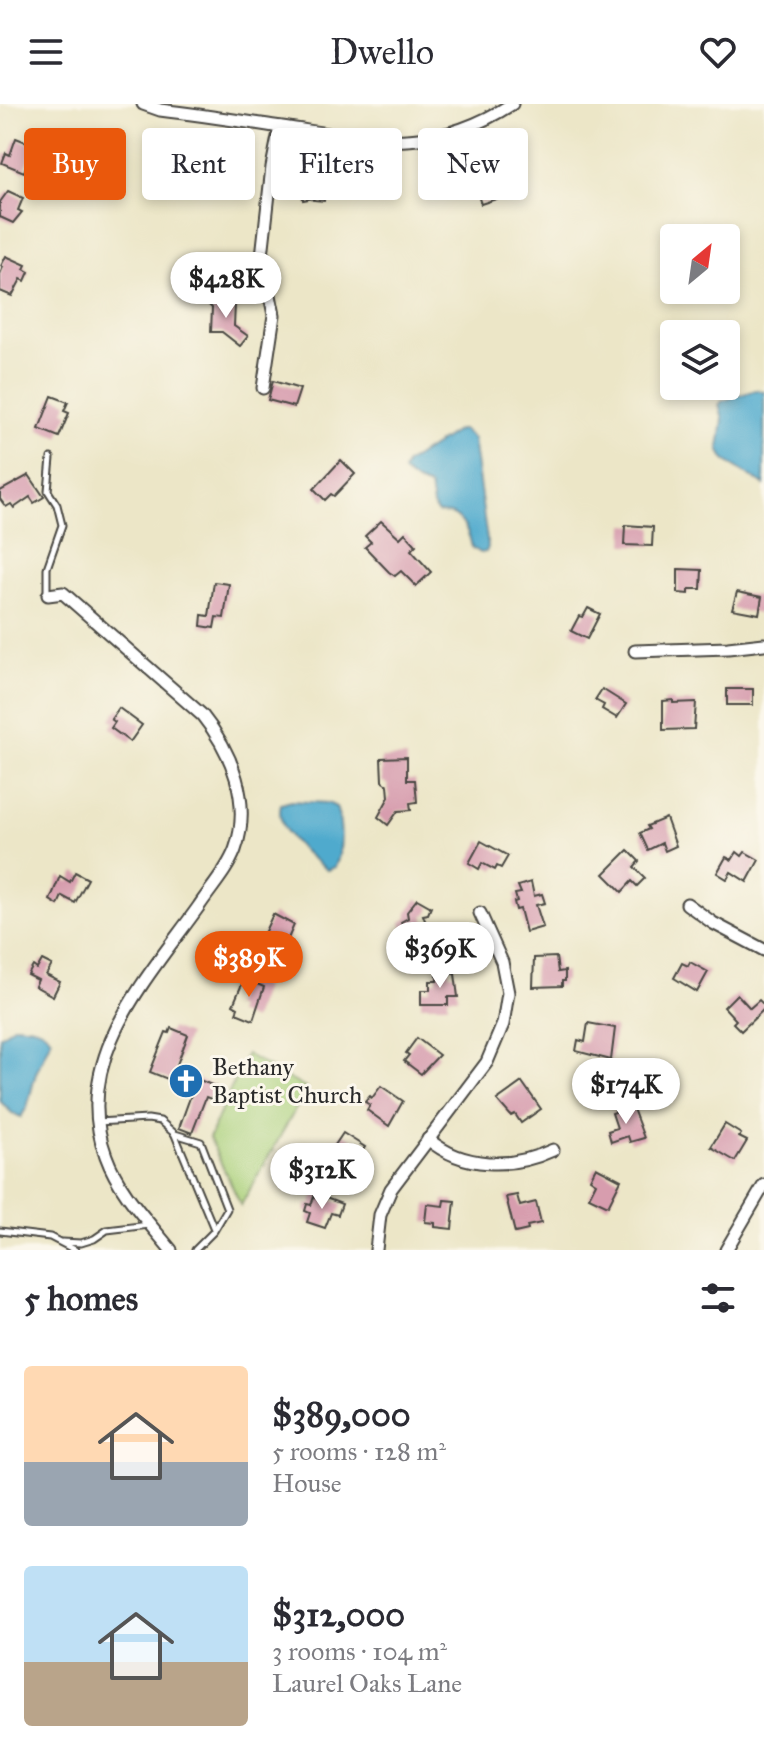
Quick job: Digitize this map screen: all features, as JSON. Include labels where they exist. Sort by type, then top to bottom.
[{"type":"street","points":[[143,104],[160,110],[361,140],[401,141],[453,132],[484,120],[512,104]]},
{"type":"street","points":[[263,388],[274,315],[262,256],[280,127]]},
{"type":"street","points":[[48,595],[63,593],[202,715],[218,734],[228,754],[240,797],[239,833],[230,861],[132,1001],[107,1047],[99,1073],[97,1122],[105,1154],[115,1176],[171,1250]]},
{"type":"street","points":[[635,651],[764,644]]},
{"type":"street","points":[[687,904],[713,923],[764,950]]},
{"type":"street","points":[[376,1250],[380,1215],[385,1202],[487,1062],[503,1024],[508,993],[502,962],[480,913]]},
{"type":"street","points":[[428,1139],[450,1154],[491,1163],[519,1161],[553,1150]]},
{"type":"street","points":[[726,1250],[764,1185]]},
{"type":"lane","points":[[48,595],[47,568],[62,525],[57,505],[48,491],[51,458]]},
{"type":"lane","points":[[97,1122],[160,1121],[175,1134],[201,1142],[227,1209],[214,1230],[195,1250]]},
{"type":"lane","points":[[175,1134],[214,1230]]},
{"type":"lane","points":[[62,1242],[81,1243],[107,1230],[151,1224]]},
{"type":"lane","points":[[0,1231],[50,1237],[75,1250]]},
{"type":"green space","points":[[246,1054],[307,1089],[241,1205],[209,1138]]},
{"type":"water","points":[[756,390],[764,392],[764,485],[725,460],[719,448],[723,420],[719,405],[725,400],[740,400],[740,395]]},
{"type":"water","points":[[458,430],[463,430],[473,439],[488,547],[486,552],[472,548],[468,533],[459,519],[437,512],[430,487],[403,472],[406,464]]},
{"type":"water","points":[[291,801],[328,803],[336,807],[341,837],[335,867],[327,870],[287,833],[280,814],[281,804]]},
{"type":"water","points":[[15,1025],[39,1029],[51,1039],[21,1117],[0,1101],[0,1036]]},
{"type":"building","points":[[16,138],[24,141],[24,172],[2,163],[6,153],[10,155]]},
{"type":"building","points":[[8,191],[23,198],[18,210],[22,212],[13,223],[0,217],[0,202]]},
{"type":"building","points":[[6,256],[26,265],[24,269],[29,272],[25,281],[21,279],[12,296],[0,291],[1,266]]},
{"type":"building","points":[[214,297],[235,304],[234,326],[248,336],[240,346],[222,332],[211,332],[212,308],[209,305]]},
{"type":"building","points":[[273,381],[300,389],[294,407],[268,400]]},
{"type":"building","points":[[52,396],[68,402],[64,411],[69,413],[59,437],[39,429]]},
{"type":"building","points":[[341,460],[355,474],[334,496],[331,494],[325,500],[314,489]]},
{"type":"building","points":[[29,475],[44,497],[34,503],[30,497],[14,508],[11,504],[6,507],[0,499],[0,491]]},
{"type":"building","points":[[381,521],[400,538],[405,533],[416,545],[411,550],[431,572],[416,586],[401,571],[395,576],[389,572],[365,547],[371,542],[365,536]]},
{"type":"building","points":[[625,525],[653,527],[652,546],[624,545]]},
{"type":"building","points":[[678,569],[702,570],[701,589],[689,589],[689,594],[678,593]]},
{"type":"building","points":[[214,582],[229,584],[224,618],[216,617],[214,628],[201,626],[202,615],[209,616]]},
{"type":"building","points":[[737,592],[762,597],[759,614],[732,609]]},
{"type":"building","points":[[588,608],[600,614],[587,639],[571,631],[579,616],[583,617]]},
{"type":"building","points":[[602,689],[626,704],[617,718],[602,709],[604,705],[595,700]]},
{"type":"building","points":[[727,689],[753,689],[753,705],[727,705]]},
{"type":"building","points":[[673,700],[673,703],[696,702],[694,729],[663,730],[663,701]]},
{"type":"building","points":[[119,708],[142,725],[130,742],[111,728],[115,722],[111,719]]},
{"type":"building","points":[[407,757],[407,780],[415,780],[417,802],[410,803],[411,810],[398,811],[388,825],[378,817],[389,797],[388,785],[382,781],[381,758]]},
{"type":"building","points":[[666,818],[676,846],[665,851],[662,843],[648,850],[640,833],[649,829],[647,826]]},
{"type":"building","points":[[481,841],[508,856],[501,868],[497,866],[495,870],[482,863],[479,869],[469,863]]},
{"type":"building","points":[[628,850],[639,861],[634,867],[645,878],[637,886],[632,881],[622,892],[604,874]]},
{"type":"building","points":[[737,852],[742,856],[745,852],[759,860],[747,882],[731,872],[727,879],[717,873],[726,857],[732,860]]},
{"type":"building","points":[[75,872],[88,879],[75,903],[62,896],[58,905],[50,900],[60,876],[70,882]]},
{"type":"building","points":[[531,882],[534,896],[542,894],[545,903],[536,905],[543,927],[526,932],[520,909],[516,910],[514,902],[517,901],[515,894],[521,893],[518,886]]},
{"type":"building","points":[[417,899],[431,907],[428,914],[423,915],[433,942],[408,948],[401,922],[408,918],[407,912]]},
{"type":"building","points":[[273,914],[294,925],[284,948],[279,946],[276,950],[260,942]]},
{"type":"building","points":[[556,957],[558,972],[565,971],[562,986],[533,987],[534,958]]},
{"type":"building","points":[[42,960],[52,965],[46,975],[60,982],[53,996],[35,986],[38,980],[28,975],[33,966],[37,969]]},
{"type":"building","points":[[690,962],[708,972],[697,992],[674,978],[682,963],[688,966]]},
{"type":"building","points":[[437,970],[449,970],[449,974],[455,974],[458,997],[448,997],[448,1005],[421,1005],[421,990],[430,990],[430,981],[437,981]]},
{"type":"building","points":[[248,980],[264,987],[253,1020],[236,1013],[238,1008],[233,1005],[242,984],[246,985]]},
{"type":"building","points":[[737,994],[750,1008],[759,1000],[764,1005],[764,1009],[741,1031],[724,1007]]},
{"type":"building","points":[[588,1023],[615,1028],[611,1060],[576,1051],[578,1040],[585,1042]]},
{"type":"building","name":"Bethany Baptist Church","points":[[171,1028],[188,1035],[175,1070],[224,1090],[219,1102],[206,1097],[192,1133],[179,1128],[192,1092],[150,1072],[166,1032],[169,1033]]},
{"type":"building","points":[[417,1038],[439,1055],[421,1074],[404,1061]]},
{"type":"building","points":[[522,1082],[541,1109],[521,1123],[497,1100]]},
{"type":"building","points":[[381,1086],[403,1101],[389,1126],[367,1110],[370,1105],[365,1102]]},
{"type":"building","points":[[632,1106],[644,1138],[630,1142],[628,1136],[611,1142],[608,1131],[617,1128],[612,1113]]},
{"type":"building","points":[[725,1124],[747,1141],[735,1161],[711,1147]]},
{"type":"building","points":[[343,1133],[365,1147],[353,1165],[358,1168],[352,1177],[325,1160]]},
{"type":"building","points":[[596,1167],[621,1180],[608,1206],[589,1197],[596,1183],[590,1179]]},
{"type":"building","points":[[315,1194],[342,1204],[338,1215],[331,1213],[325,1228],[307,1222],[310,1213],[305,1211],[307,1204],[311,1205]]},
{"type":"building","points":[[517,1195],[520,1206],[536,1202],[541,1223],[515,1233],[506,1197]]},
{"type":"building","points":[[444,1200],[455,1201],[452,1229],[425,1222],[427,1204],[443,1206]]},
{"type":"place","name":"Bethany Baptist Church","points":[[186,1081]]}]
